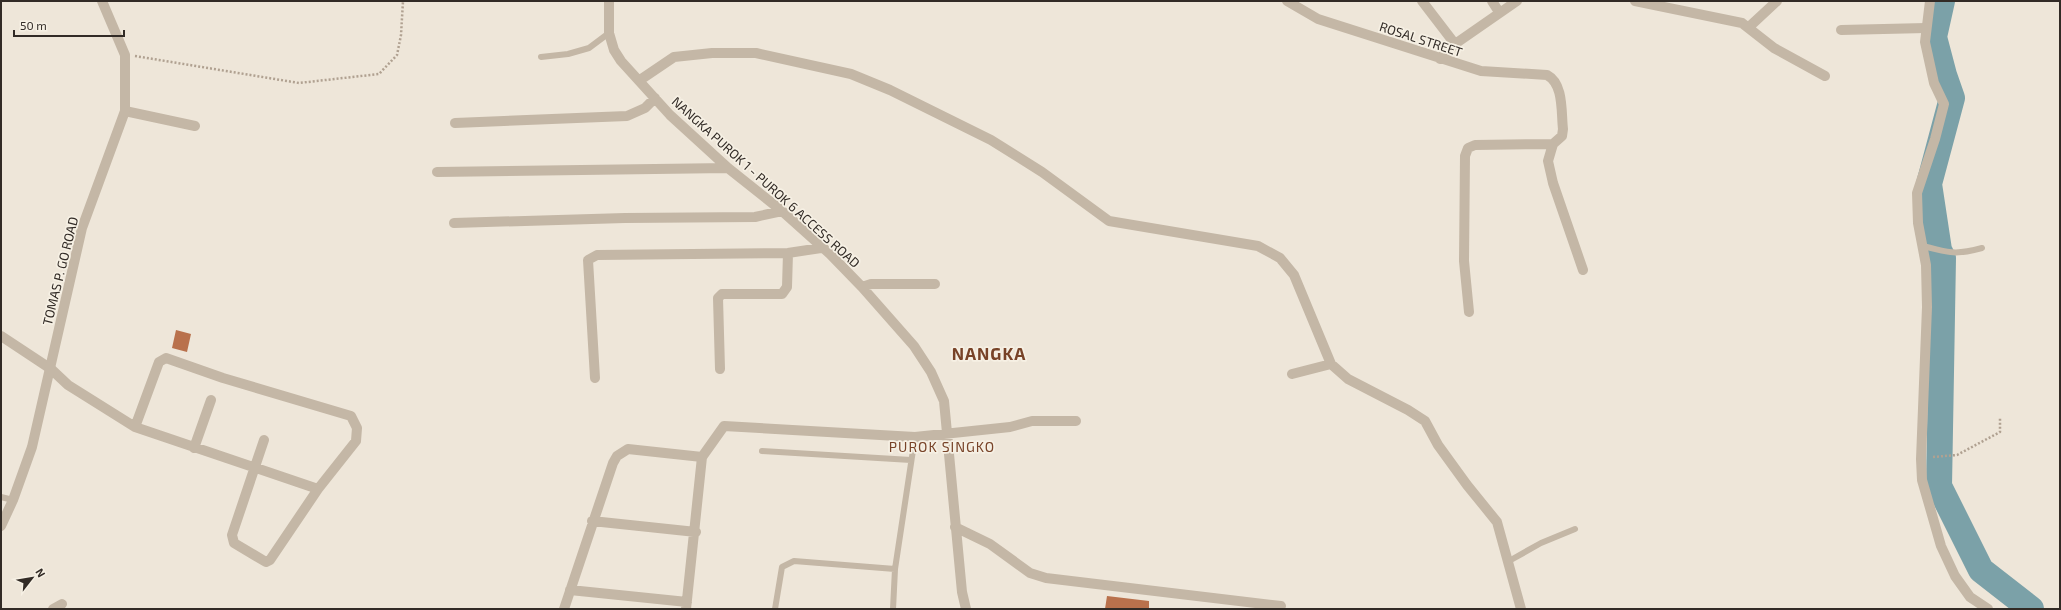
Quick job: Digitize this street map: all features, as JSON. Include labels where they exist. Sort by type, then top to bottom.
[{"type":"street","name":"TOMAS P. GO ROAD","points":[[1,526],[13,500],[32,447],[82,228],[125,111],[125,55],[102,1]]},
{"type":"street","name":"NANGKA PUROK 1 - PUROK 6 ACCESS ROAD","points":[[609,1],[608,33],[614,50],[621,61],[640,80],[670,115],[728,168],[782,211],[821,248],[830,254],[862,287],[914,346],[931,372],[944,401],[955,527],[962,592],[966,609]]},
{"type":"street","name":"ROSAL STREET","points":[[1287,1],[1318,19],[1481,71],[1547,75],[1554,79],[1558,87],[1563,129],[1562,136],[1553,144]]},
{"type":"street","points":[[1422,1],[1455,44]]},
{"type":"street","points":[[1492,1],[1500,12]]},
{"type":"street","points":[[1440,59],[1455,44],[1517,1]]},
{"type":"street","points":[[1635,1],[1742,23],[1774,48],[1826,76]]},
{"type":"street","points":[[1749,27],[1777,1]]},
{"type":"street","points":[[1930,1],[1925,42],[1934,84],[1944,104],[1935,139],[1917,193],[1918,223],[1925,246],[1927,307],[1920,444],[1922,480],[1942,546],[1956,576],[1970,597],[1988,609]]},
{"type":"street","points":[[1841,30],[1926,28]]},
{"type":"street","points":[[640,80],[674,57],[712,53],[756,53],[851,74],[890,90],[991,140],[1042,172],[1109,221],[1258,246],[1280,258],[1294,276],[1331,364],[1348,379],[1408,410],[1425,421],[1438,445],[1467,485],[1497,522],[1521,609]]},
{"type":"street","points":[[455,123],[627,116],[645,108],[656,98]]},
{"type":"street","points":[[125,111],[195,126]]},
{"type":"street","points":[[1470,312],[1464,260],[1465,156],[1468,148],[1475,145],[1553,144],[1548,161],[1552,183],[1583,270]]},
{"type":"street","points":[[437,172],[728,168]]},
{"type":"street","points":[[454,223],[625,218],[755,217],[782,211]]},
{"type":"street","points":[[595,378],[588,260],[597,255],[788,253],[821,248]]},
{"type":"street","points":[[720,369],[718,298],[722,294],[782,294],[787,287],[788,253]]},
{"type":"street","points":[[862,287],[871,284],[934,284]]},
{"type":"street","points":[[1,336],[51,369],[68,385],[135,427],[318,489]]},
{"type":"street","points":[[135,427],[159,362],[166,358],[222,378],[351,416],[357,428],[356,441],[318,489],[270,560],[263,562],[238,546],[232,539],[232,535],[264,440]]},
{"type":"street","points":[[1292,374],[1331,364]]},
{"type":"street","points":[[194,448],[211,400]]},
{"type":"street","points":[[570,590],[687,605],[696,532],[702,457],[724,426],[915,438],[947,433],[1010,427],[1032,421],[1076,421]]},
{"type":"street","points":[[564,609],[592,521],[613,462],[622,452],[628,449],[702,457]]},
{"type":"street","points":[[592,521],[696,532]]},
{"type":"street","points":[[955,527],[990,544],[1030,573],[1046,578],[1281,606]]},
{"type":"lane","points":[[541,56],[568,54],[589,48],[608,33]]},
{"type":"lane","points":[[1925,246],[1947,253],[1961,254],[1982,248]]},
{"type":"lane","points":[[893,609],[895,569],[915,438]]},
{"type":"lane","points":[[762,451],[911,460]]},
{"type":"lane","points":[[1,497],[13,500]]},
{"type":"lane","points":[[1509,561],[1541,543],[1574,529]]},
{"type":"lane","points":[[775,609],[782,567],[794,561],[895,569]]},
{"type":"path","points":[[125,55],[299,83],[379,74],[397,55],[401,35],[403,1]]},
{"type":"path","points":[[1929,458],[1957,455],[2000,432],[2000,417]]},
{"type":"building","points":[[176,330],[191,334],[187,352],[172,348]]},
{"type":"building","points":[[1107,596],[1149,601],[1149,609],[1105,609]]},
{"type":"waterway","points":[[1942,1],[1934,37],[1952,98],[1929,184],[1939,250],[1943,258],[1939,486],[1981,570],[2031,609]]},
{"type":"district","name":"NANGKA","points":[[989,354]]},
{"type":"district","name":"PUROK SINGKO","points":[[942,447]]}]
